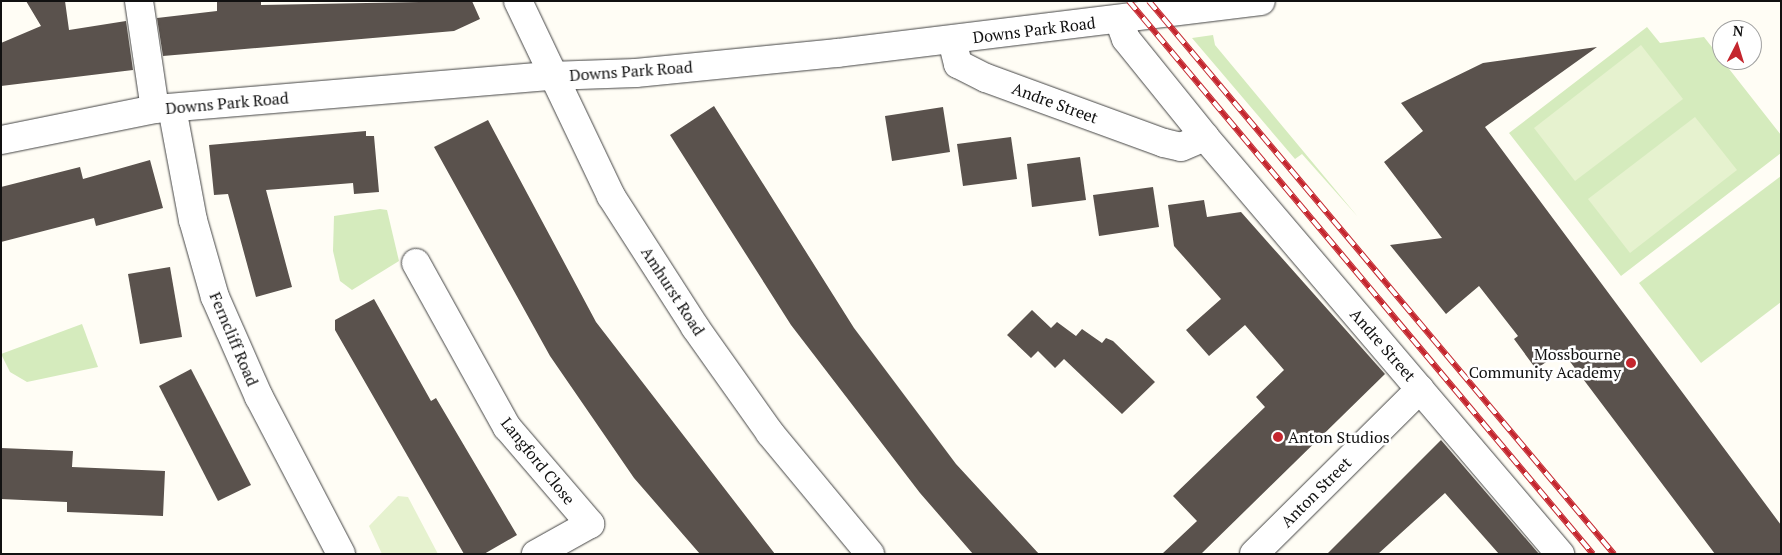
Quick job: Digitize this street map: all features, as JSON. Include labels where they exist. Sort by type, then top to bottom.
[{"type":"street","name":"Ferncliff Road","points":[[139,1],[192,220],[215,297],[244,365],[342,554]]},
{"type":"street","name":"Amhurst Road","points":[[518,1],[550,76],[611,196],[695,327],[770,433],[870,554]]},
{"type":"street","name":"Downs Park Road","points":[[1,140],[164,109],[550,76],[636,73],[952,40],[1261,1]]},
{"type":"street","name":"Andre Street","points":[[1118,20],[1126,39],[1205,137],[1560,554]]},
{"type":"street","name":"Andre Street","points":[[952,40],[958,64],[986,78],[1164,143],[1181,147],[1205,137]]},
{"type":"street","name":"Langford Close","points":[[416,263],[507,427],[590,524],[536,554]]},
{"type":"street","name":"Anton Street","points":[[1254,554],[1420,389]]},
{"type":"green space","points":[[1647,27],[1660,43],[1704,37],[1712,47],[1712,70],[1730,70],[1781,135],[1781,153],[1621,276],[1509,133]]},
{"type":"green space","points":[[1213,35],[1215,45],[1358,217],[1302,154],[1295,159],[1192,38]]},
{"type":"green space","points":[[1641,45],[1683,99],[1575,181],[1534,128]]},
{"type":"green space","points":[[1695,117],[1737,170],[1630,253],[1588,199]]},
{"type":"green space","points":[[1781,176],[1781,302],[1701,363],[1639,283]]},
{"type":"green space","points":[[380,209],[387,210],[399,261],[352,290],[340,281],[333,251],[334,216]]},
{"type":"green space","points":[[82,324],[98,367],[27,382],[10,372],[1,354]]},
{"type":"green space","points":[[398,496],[408,497],[438,554],[382,554],[369,526]]},
{"type":"building","points":[[26,1],[65,1],[69,30],[126,21],[133,70],[1,86],[1,43],[41,26]]},
{"type":"building","points":[[217,1],[261,1],[261,5],[472,1],[480,19],[454,31],[163,56],[157,18],[217,11]]},
{"type":"building","points":[[1597,47],[1485,127],[1781,525],[1781,554],[1715,554],[1562,351],[1536,369],[1514,339],[1518,336],[1479,286],[1446,314],[1390,245],[1442,238],[1384,162],[1423,131],[1401,103],[1483,63]]},
{"type":"building","points":[[714,106],[854,328],[956,464],[1039,554],[973,554],[920,493],[791,325],[670,135]]},
{"type":"building","points":[[943,107],[950,152],[892,161],[885,116]]},
{"type":"building","points":[[488,120],[596,322],[775,554],[700,554],[634,478],[550,356],[434,147]]},
{"type":"building","points":[[366,131],[366,136],[374,136],[379,192],[354,194],[353,183],[266,190],[292,287],[256,297],[228,194],[214,195],[209,145]]},
{"type":"building","points":[[1011,137],[1017,179],[963,186],[957,144]]},
{"type":"building","points":[[1080,157],[1086,200],[1032,207],[1027,164]]},
{"type":"building","points":[[150,160],[163,208],[96,226],[94,218],[1,242],[1,187],[80,167],[83,179]]},
{"type":"building","points":[[1153,187],[1159,227],[1099,236],[1093,195]]},
{"type":"building","points":[[1204,200],[1207,217],[1241,212],[1385,374],[1201,554],[1162,554],[1197,521],[1173,496],[1265,407],[1256,397],[1284,370],[1245,325],[1209,356],[1186,330],[1221,299],[1174,246],[1168,205]]},
{"type":"building","points":[[170,267],[182,337],[140,344],[128,274]]},
{"type":"building","points":[[374,299],[431,401],[436,398],[517,535],[484,554],[464,554],[335,330],[335,320]]},
{"type":"building","points":[[1032,310],[1051,328],[1057,322],[1076,336],[1082,329],[1102,343],[1106,338],[1113,341],[1155,382],[1122,414],[1064,359],[1055,368],[1038,351],[1031,358],[1007,335]]},
{"type":"building","points":[[191,369],[251,485],[218,501],[159,386]]},
{"type":"building","points":[[1441,440],[1539,554],[1499,554],[1445,493],[1378,554],[1327,554]]},
{"type":"building","points":[[1,448],[73,451],[72,467],[165,471],[163,516],[67,512],[67,502],[1,499]]},
{"type":"railway","points":[[1129,1],[1593,554]]},
{"type":"railway","points":[[1149,1],[1614,554]]},
{"type":"place","name":"Mossbourne Community Academy","points":[[1631,363]]},
{"type":"place","name":"Anton Studios","points":[[1278,437]]}]
